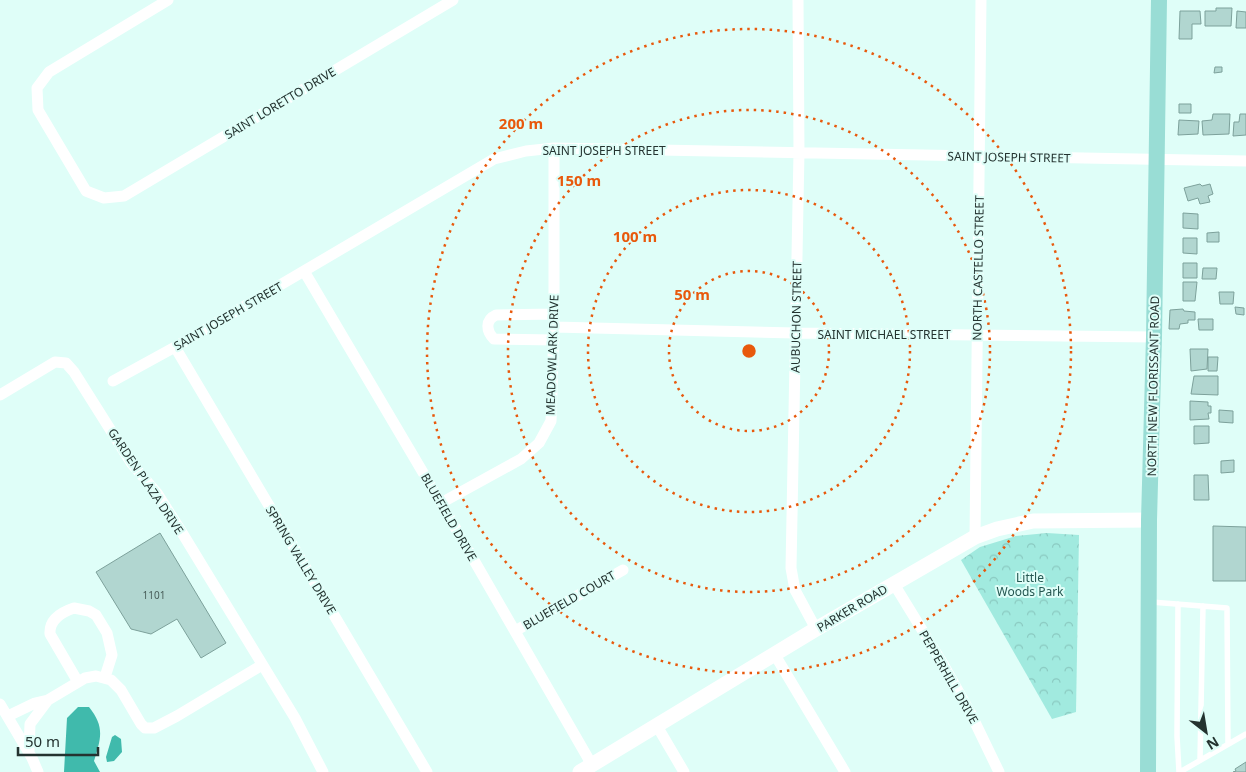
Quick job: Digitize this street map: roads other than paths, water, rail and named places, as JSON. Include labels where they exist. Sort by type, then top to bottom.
[{"type":"main road","name":"NORTH NEW FLORISSANT ROAD","points":[[1148,772],[1149,520],[1159,0]]},
{"type":"main road","name":"PARKER ROAD","points":[[586,768],[975,537],[997,529],[1033,521],[1149,520]]},
{"type":"street","name":"SAINT LORETTO DRIVE","points":[[168,0],[49,72],[37,88],[38,110],[86,191],[104,198],[124,196],[453,0]]},
{"type":"street","name":"AUBUCHON STREET","points":[[798,0],[799,152],[791,568],[795,590],[816,630]]},
{"type":"street","name":"NORTH CASTELLO STREET","points":[[975,537],[981,0]]},
{"type":"street","name":"SAINT JOSEPH STREET","points":[[113,382],[176,347],[494,159],[526,150],[554,148],[1157,161],[1246,161]]},
{"type":"street","name":"MEADOWLARK DRIVE","points":[[441,503],[521,459],[539,443],[551,421],[554,340],[554,148]]},
{"type":"street","name":"BLUEFIELD DRIVE","points":[[304,271],[515,631],[586,768]]},
{"type":"street","points":[[554,314],[496,314],[491,317],[487,325],[489,334],[494,339],[554,340]]},
{"type":"street","name":"SAINT MICHAEL STREET","points":[[554,327],[796,333],[1154,337]]},
{"type":"street","name":"SPRING VALLEY DRIVE","points":[[176,347],[427,772]]},
{"type":"street","name":"GARDEN PLAZA DRIVE","points":[[0,395],[55,362],[66,362],[132,464],[162,500],[295,718],[323,772]]},
{"type":"street","name":"BLUEFIELD COURT","points":[[515,631],[622,570]]},
{"type":"street","name":"PEPPERHILL DRIVE","points":[[894,584],[971,714],[999,772]]},
{"type":"street","points":[[78,682],[50,634],[51,623],[55,618],[74,608],[89,611],[96,615],[107,632],[112,655],[104,677]]},
{"type":"street","points":[[775,655],[845,772]]},
{"type":"street","points":[[8,716],[35,703],[48,700],[85,678],[96,676],[110,680],[121,690],[141,724],[145,728],[154,728],[262,664]]},
{"type":"street","points":[[28,752],[30,724],[48,700]]},
{"type":"street","points":[[0,704],[38,772]]},
{"type":"street","points":[[657,726],[684,772]]},
{"type":"lane","points":[[1148,602],[1227,608],[1228,744]]},
{"type":"lane","points":[[1178,604],[1177,736],[1180,772],[1246,734]]},
{"type":"lane","points":[[1200,760],[1203,606]]},
{"type":"park label","name":"Little Woods Park","points":[[1030,584]]}]
